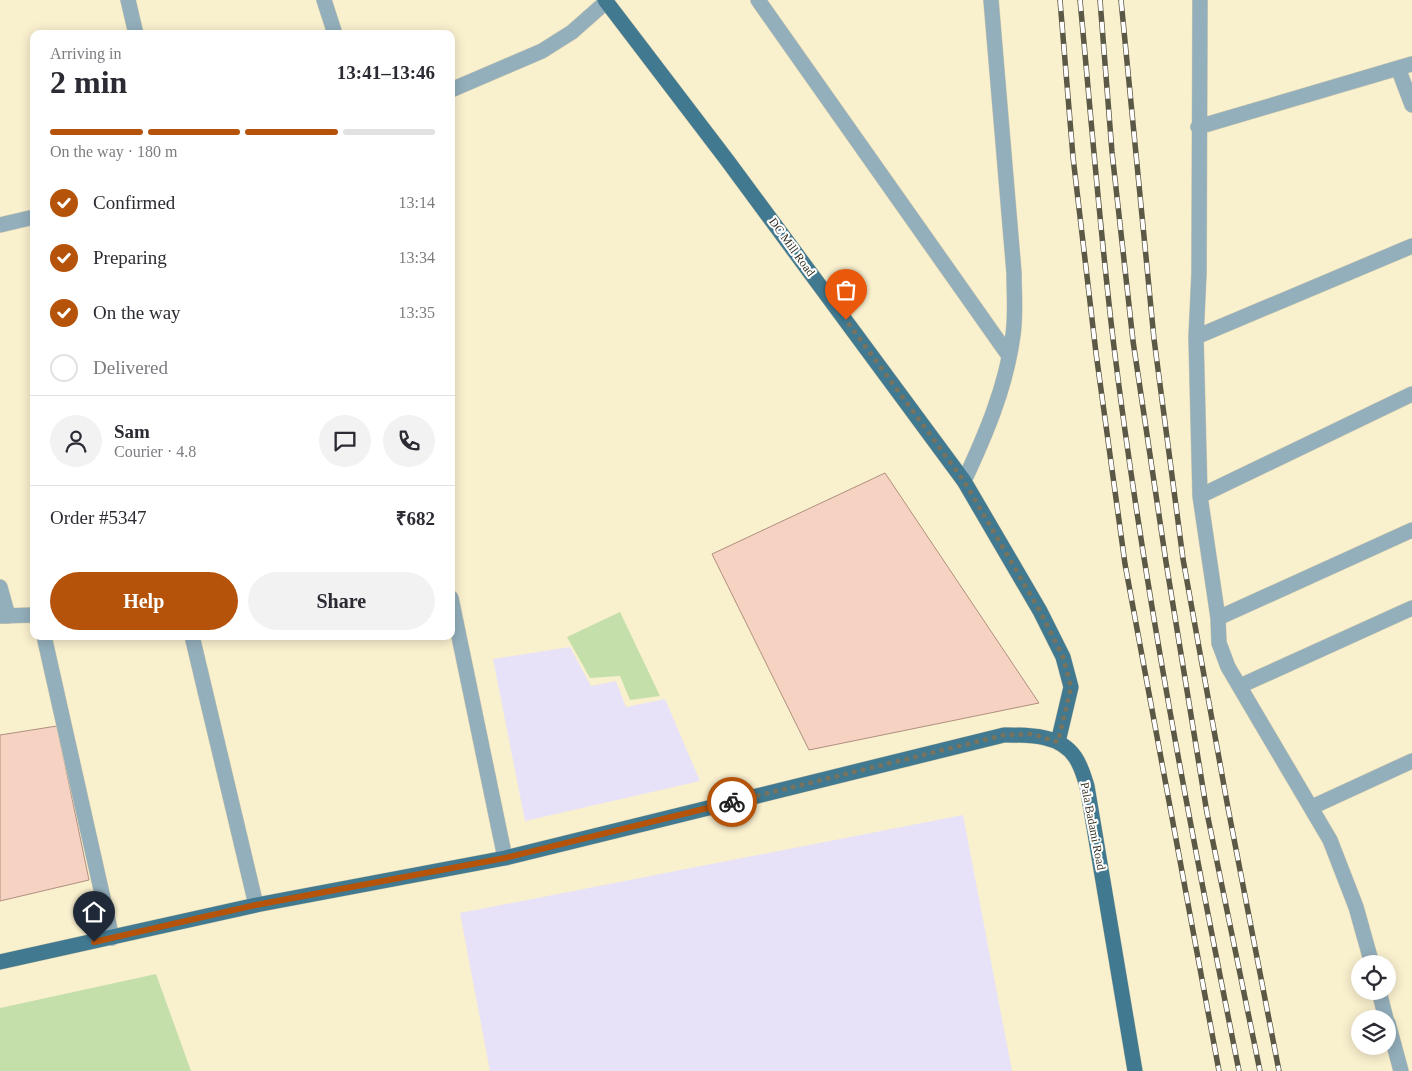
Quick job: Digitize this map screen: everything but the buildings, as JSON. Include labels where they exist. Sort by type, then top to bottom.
[{"type":"main road","name":"DC Mill Road","points":[[606,1],[727,160],[964,481],[1040,611],[1063,657],[1071,687],[1058,742]]},
{"type":"main road","name":"Pala Badami Road","points":[[0,962],[256,905],[505,858],[1004,735],[1032,734],[1058,742],[1075,757],[1087,786],[1135,1071]]},
{"type":"street","points":[[128,0],[135,30]]},
{"type":"street","points":[[324,0],[334,30]]},
{"type":"street","points":[[758,0],[1009,356]]},
{"type":"street","points":[[964,481],[989,429],[1003,384],[1013,335],[1014,273],[991,0]]},
{"type":"street","points":[[455,88],[542,51],[572,32],[606,1]]},
{"type":"street","points":[[1204,1],[1198,127],[1199,273],[1196,337],[1200,496],[1218,618],[1219,644],[1228,667],[1330,840],[1356,907],[1369,955]]},
{"type":"street","points":[[1198,127],[1405,66],[1412,105]]},
{"type":"street","points":[[0,225],[30,218]]},
{"type":"street","points":[[1196,337],[1412,246]]},
{"type":"street","points":[[1200,496],[1412,394]]},
{"type":"street","points":[[1218,618],[1412,530]]},
{"type":"street","points":[[0,587],[4,616],[30,615]]},
{"type":"street","points":[[1240,686],[1412,608]]},
{"type":"street","points":[[455,617],[505,858]]},
{"type":"street","points":[[45,640],[112,938]]},
{"type":"street","points":[[193,640],[256,905]]},
{"type":"street","points":[[1312,807],[1412,761]]},
{"type":"street","points":[[1396,1055],[1400,1071]]},
{"type":"shaded area","points":[[570,647],[591,686],[616,681],[626,707],[665,699],[700,781],[525,821],[493,659]]},
{"type":"shaded area","points":[[963,815],[1012,1071],[490,1071],[460,913]]},
{"type":"green space","points":[[620,612],[660,696],[630,700],[620,676],[590,678],[567,637]]},
{"type":"green space","points":[[156,974],[191,1071],[0,1071],[0,1008]]},
{"type":"railway","points":[[1060,0],[1073,157],[1096,353],[1125,564],[1219,1071]]},
{"type":"railway","points":[[1080,0],[1109,304],[1139,529],[1186,801],[1239,1071]]},
{"type":"railway","points":[[1100,0],[1112,152],[1133,341],[1166,562],[1207,813],[1260,1071]]},
{"type":"railway","points":[[1121,0],[1154,339],[1183,559],[1228,808],[1279,1071]]},
{"type":"way so far","points":[[732,802],[1004,735],[1032,734],[1058,742],[1071,687],[1063,657],[1040,611],[964,481],[846,320]]},
{"type":"route","points":[[94,942],[256,905],[505,858],[732,802]]}]
